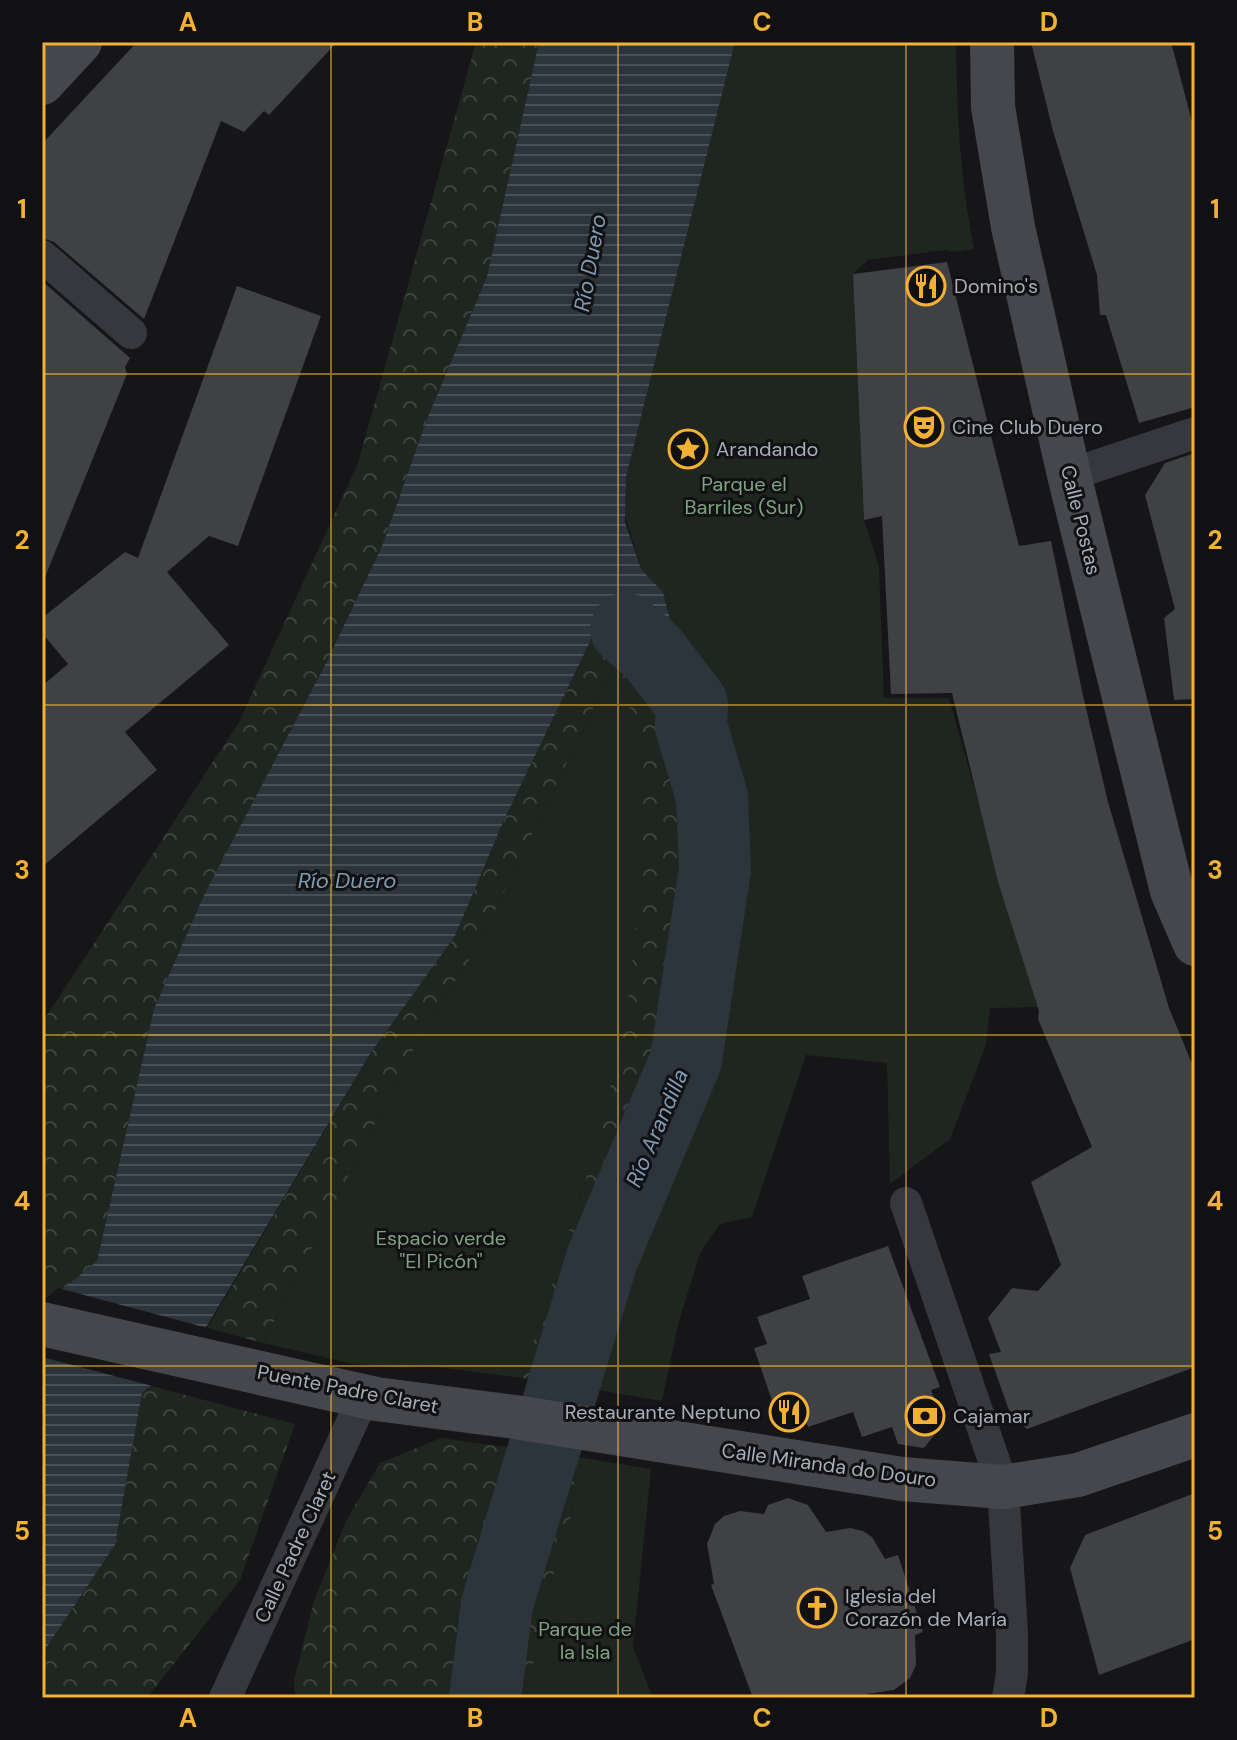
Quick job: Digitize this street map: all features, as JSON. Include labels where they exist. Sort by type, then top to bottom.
[{"type":"street","points":[[42,83],[80,42]]},
{"type":"street","name":"Calle Postas","points":[[992,42],[993,107],[1013,227],[1069,475],[1172,891],[1195,944]]},
{"type":"street","points":[[42,256],[131,333]]},
{"type":"street","points":[[1069,475],[1195,433]]},
{"type":"street","points":[[906,1203],[1003,1487],[1012,1633],[1012,1673],[1008,1698]]},
{"type":"street","name":"Puente Padre Claret","points":[[42,1324],[364,1396],[656,1440]]},
{"type":"street","name":"Calle Padre Claret","points":[[225,1698],[364,1396]]},
{"type":"street","name":"Calle Miranda do Douro","points":[[656,1440],[902,1479],[1003,1487],[1078,1475],[1195,1435]]},
{"type":"green space","points":[[476,42],[539,42],[487,276],[427,419],[382,546],[326,663],[204,895],[154,1009],[97,1261],[42,1306],[42,1023],[239,722],[358,463]]},
{"type":"green space","name":"Parque el Barriles (Sur)","points":[[735,42],[956,42],[960,146],[974,249],[868,260],[853,274],[864,520],[879,567],[884,698],[949,698],[998,882],[1038,1007],[990,1008],[986,1045],[950,1139],[890,1184],[887,1063],[806,1055],[752,1217],[720,1224],[700,1253],[679,1321],[662,1401],[563,1384],[613,1231],[681,1071],[712,886],[713,829],[692,704],[663,592],[641,569],[625,515],[626,477]]},
{"type":"green space","points":[[606,610],[673,701],[692,704],[691,726],[712,797],[715,869],[686,1060],[602,1259],[563,1384],[521,1378],[601,1131],[611,672],[476,950],[424,1029],[263,1343],[207,1328],[370,1054],[455,936],[504,820]]},
{"type":"green space","name":"Espacio verde \"El Picón\"","points":[[611,672],[644,734],[642,868],[628,1002],[601,1131],[521,1378],[421,1365],[403,1368],[353,1364],[263,1343],[424,1029],[476,950]]},
{"type":"green space","points":[[151,1386],[295,1424],[240,1580],[147,1698],[42,1698],[42,1654],[115,1545],[142,1393]]},
{"type":"green space","points":[[441,1438],[577,1457],[572,1514],[542,1612],[531,1679],[531,1698],[295,1698],[294,1681],[314,1601],[346,1521],[380,1463]]},
{"type":"green space","name":"Parque de la Isla","points":[[577,1457],[651,1469],[633,1647],[653,1698],[531,1698],[531,1679],[542,1612],[572,1514]]},
{"type":"water","name":"Río Duero","points":[[539,42],[735,42],[626,477],[625,522],[641,569],[663,592],[692,704],[673,701],[605,611],[504,820],[455,936],[370,1054],[190,1354],[142,1393],[115,1545],[42,1654],[42,1306],[97,1261],[154,1009],[204,895],[326,663],[382,546],[427,419],[487,276]]},
{"type":"pier","points":[[58,1288],[211,1329],[193,1357],[156,1387],[42,1357],[42,1301]]},
{"type":"building","points":[[137,42],[337,42],[269,115],[264,111],[244,132],[221,121],[144,319],[54,242],[42,238],[42,144]]},
{"type":"building","points":[[1031,42],[1171,42],[1195,133],[1195,407],[1139,423],[1106,315],[1100,315],[1097,275],[1053,131]]},
{"type":"building","points":[[947,262],[1019,546],[1051,541],[1108,802],[1169,1008],[1195,1071],[1195,1367],[1027,1429],[1011,1416],[989,1354],[1001,1352],[988,1318],[1012,1288],[1038,1291],[1061,1265],[1031,1182],[1092,1147],[1038,1019],[1039,1011],[998,882],[952,693],[891,694],[882,516],[864,520],[853,274]]},
{"type":"building","points":[[42,281],[130,358],[125,367],[127,374],[43,582]]},
{"type":"building","points":[[237,286],[321,316],[238,546],[209,536],[167,572],[229,645],[125,732],[157,770],[42,867],[42,686],[68,664],[42,633],[42,618],[125,552],[138,558]]},
{"type":"building","points":[[1195,453],[1195,699],[1174,700],[1164,618],[1175,609],[1145,495],[1165,463]]},
{"type":"building","points":[[888,1246],[940,1387],[931,1390],[943,1424],[924,1448],[898,1444],[892,1427],[862,1437],[853,1412],[808,1427],[806,1421],[782,1430],[754,1348],[767,1344],[757,1317],[810,1299],[802,1276]]},
{"type":"building","points":[[1195,1493],[1195,1639],[1099,1675],[1070,1568],[1085,1535]]},
{"type":"building","name":"Iglesia del Corazón de María","points":[[788,1498],[808,1505],[826,1532],[850,1528],[863,1531],[872,1537],[885,1559],[898,1555],[923,1632],[915,1635],[916,1665],[910,1678],[894,1690],[867,1694],[866,1698],[753,1698],[711,1585],[714,1584],[707,1544],[715,1524],[724,1516],[740,1511],[764,1514],[768,1505]]},
{"type":"waterway","name":"Río Arandilla","points":[[485,1698],[497,1604],[602,1259],[686,1060],[715,869],[712,797],[691,726],[692,704],[653,653],[626,629]]},
{"type":"place","name":"Domino's","points":[[926,286]]},
{"type":"place","name":"Cine Club Duero","points":[[924,427]]},
{"type":"place","name":"Arandando","points":[[688,449]]},
{"type":"place","name":"Restaurante Neptuno","points":[[789,1412]]},
{"type":"place","name":"Cajamar","points":[[925,1416]]},
{"type":"place","name":"Iglesia del Corazón de María","points":[[817,1608]]}]
